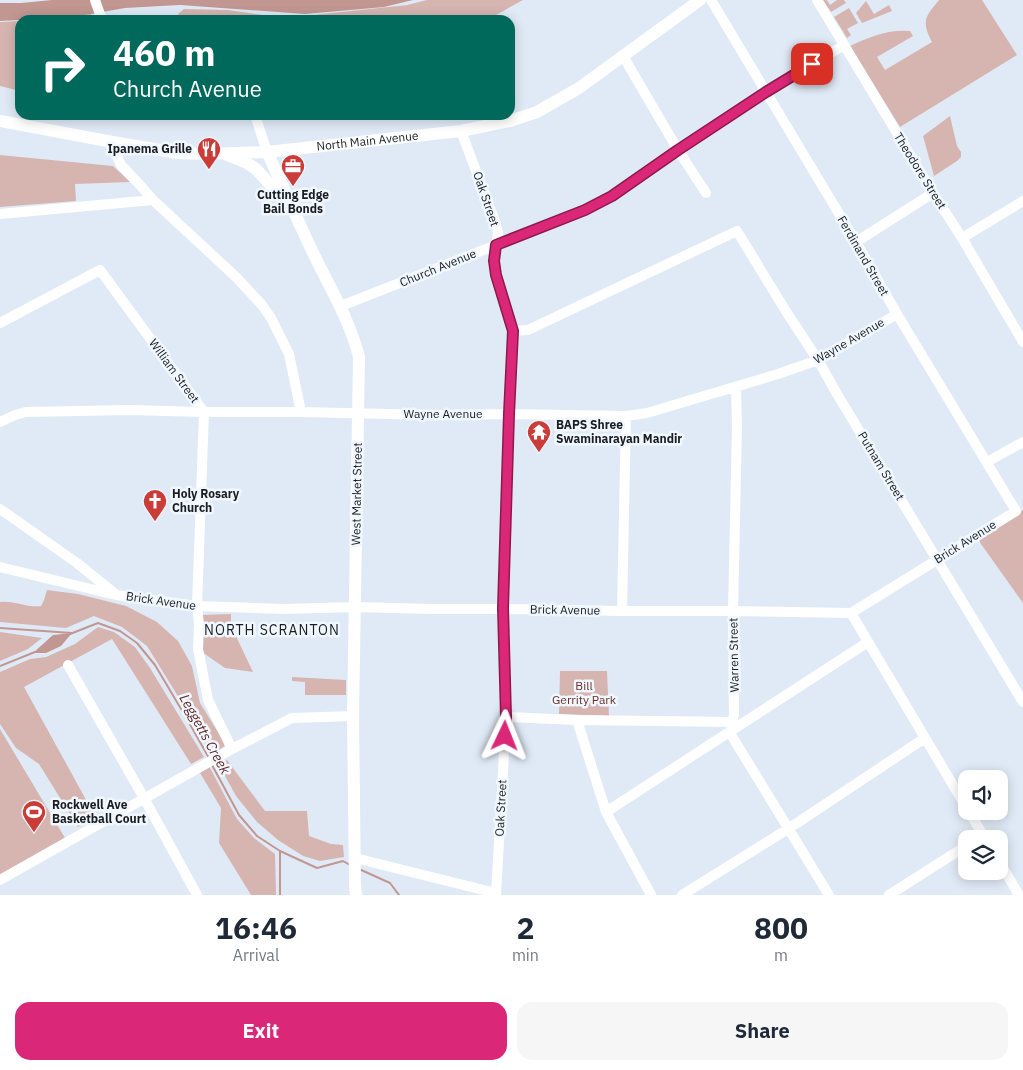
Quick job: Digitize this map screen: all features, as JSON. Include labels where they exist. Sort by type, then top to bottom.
[{"type":"main road","name":"North Main Avenue","points":[[515,119],[537,112],[580,88],[700,0]]},
{"type":"main road","name":"North Main Avenue","points":[[0,121],[118,144],[178,153],[222,153],[267,152],[462,131],[513,120]]},
{"type":"main road","name":"West Market Street","points":[[267,152],[340,306],[355,340],[359,357],[354,716],[356,895]]},
{"type":"main road","points":[[222,153],[256,169],[293,209]]},
{"type":"street","points":[[95,0],[100,15]]},
{"type":"street","name":"Ferdinand Street","points":[[711,0],[1016,511]]},
{"type":"street","name":"Theodore Street","points":[[817,0],[1023,342]]},
{"type":"street","name":"Church Avenue","points":[[340,306],[585,210],[612,196],[766,92],[844,45]]},
{"type":"street","points":[[623,56],[678,150],[706,192]]},
{"type":"street","name":"West Market Street","points":[[257,120],[267,152]]},
{"type":"street","name":"Oak Street","points":[[462,131],[496,224],[498,233],[494,261],[496,275],[513,331],[503,608],[506,717],[496,894]]},
{"type":"street","points":[[118,144],[116,156],[120,166],[153,200],[237,278],[267,312],[289,354],[301,412]]},
{"type":"street","points":[[856,242],[933,194]]},
{"type":"street","points":[[0,214],[153,200]]},
{"type":"street","points":[[962,238],[1023,201]]},
{"type":"street","name":"Putnam Street","points":[[513,331],[528,330],[738,231],[787,313],[818,360],[1023,702]]},
{"type":"street","name":"William Street","points":[[0,323],[100,270],[204,412],[196,606],[199,625],[198,649],[208,700],[232,749]]},
{"type":"street","name":"Wayne Avenue","points":[[0,422],[26,412],[129,410],[626,416],[736,387],[818,360],[897,314]]},
{"type":"street","name":"Warren Street","points":[[730,733],[734,714],[733,610],[737,426],[736,387]]},
{"type":"street","points":[[622,611],[626,416]]},
{"type":"street","points":[[987,462],[1023,442]]},
{"type":"street","points":[[0,509],[77,563],[116,595]]},
{"type":"street","name":"Brick Avenue","points":[[0,567],[116,595],[196,606],[284,608],[355,606],[431,609],[503,608],[622,611],[733,610],[851,613],[1016,511]]},
{"type":"street","points":[[851,613],[958,794]]},
{"type":"street","points":[[606,812],[868,642]]},
{"type":"street","points":[[68,665],[197,895]]},
{"type":"street","points":[[0,880],[232,749],[292,718],[354,716]]},
{"type":"street","points":[[506,717],[733,722]]},
{"type":"street","points":[[577,720],[606,812],[651,895]]},
{"type":"street","points":[[730,733],[829,895]]},
{"type":"street","points":[[682,895],[788,829],[925,738]]},
{"type":"street","points":[[889,895],[958,851]]},
{"type":"street","points":[[355,858],[496,894]]},
{"type":"street","points":[[1008,876],[1019,895]]},
{"type":"green space","points":[[427,0],[523,0],[496,15],[313,15],[407,5]]},
{"type":"green space","points":[[823,0],[827,0],[830,5],[837,0],[844,0],[846,3],[831,12]]},
{"type":"green space","points":[[939,0],[982,0],[1017,55],[900,127],[850,46],[886,32],[910,31],[913,36],[877,57],[885,70],[932,42],[926,29],[926,20],[930,11]]},
{"type":"green space","points":[[866,1],[874,14],[889,5],[892,11],[862,23],[856,13]]},
{"type":"green space","points":[[849,8],[858,23],[847,29],[851,35],[847,38],[834,17]]},
{"type":"green space","points":[[184,9],[228,10],[263,15],[178,14]]},
{"type":"green space","points":[[15,21],[15,90],[0,86],[0,22]]},
{"type":"green space","points":[[950,116],[961,157],[934,176],[923,136]]},
{"type":"green space","points":[[0,155],[113,166],[130,182],[75,184],[76,201],[0,207]]},
{"type":"green space","points":[[1023,510],[1023,603],[978,538]]},
{"type":"green space","points":[[47,590],[78,594],[126,606],[157,622],[178,641],[192,666],[200,703],[226,745],[211,755],[192,719],[147,646],[122,627],[94,616],[66,628],[0,622],[0,602],[41,606]]},
{"type":"green space","points":[[231,614],[231,630],[234,632],[253,672],[225,668],[202,652],[201,615]]},
{"type":"green space","points":[[98,627],[114,632],[135,647],[150,668],[204,757],[191,764],[112,639],[24,687],[95,816],[78,827],[39,764],[16,748],[0,724],[0,672],[30,659],[46,657],[75,644]]},
{"type":"green space","points":[[0,632],[42,638],[28,649],[0,661]]},
{"type":"green space","name":"Bill Gerrity Park","points":[[560,671],[607,671],[609,716],[559,714]]},
{"type":"green space","points":[[292,677],[346,680],[346,695],[305,695],[305,682],[292,681]]},
{"type":"green space","points":[[0,729],[65,838],[0,876]]},
{"type":"green space","points":[[227,760],[265,811],[307,811],[309,836],[331,844],[343,845],[344,857],[320,861],[303,856],[278,840],[257,822],[236,796],[219,765]]},
{"type":"green space","points":[[209,766],[237,819],[254,838],[275,854],[276,895],[251,895],[219,843],[221,808],[200,773]]},
{"type":"shaded area","points":[[52,0],[413,0],[384,7],[305,14],[180,5],[125,8],[85,15],[15,15],[15,20],[0,21],[0,3]]},
{"type":"shaded area","points":[[72,633],[61,646],[46,653],[33,653],[53,635]]},
{"type":"waterway","name":"Leggetts Creek","points":[[70,634],[98,623],[120,631],[137,643],[155,665],[209,758]]},
{"type":"waterway","name":"Leggetts Creek","points":[[0,628],[72,633]]},
{"type":"waterway","name":"Leggetts Creek","points":[[0,666],[35,652]]},
{"type":"waterway","name":"Leggetts Creek","points":[[212,765],[239,815],[257,836],[280,851],[317,868],[343,861],[350,865]]},
{"type":"waterway","name":"Leggetts Creek","points":[[280,851],[280,895]]},
{"type":"waterway","points":[[359,869],[390,883],[399,895]]},
{"type":"place","name":"Ipanema Grille","points":[[209,170]]},
{"type":"place","name":"Cutting Edge Bail Bonds","points":[[293,187]]},
{"type":"place","name":"BAPS Shree Swaminarayan Mandir","points":[[539,453]]},
{"type":"place","name":"Holy Rosary Church","points":[[155,522]]},
{"type":"place","name":"Rockwell Ave Basketball Court","points":[[34,833]]},
{"type":"district","name":"NORTH SCRANTON","points":[[272,630]]},
{"type":"route","points":[[505,736],[503,608],[513,331],[496,275],[494,261],[496,245],[585,210],[612,196],[678,150],[812,64]]}]
